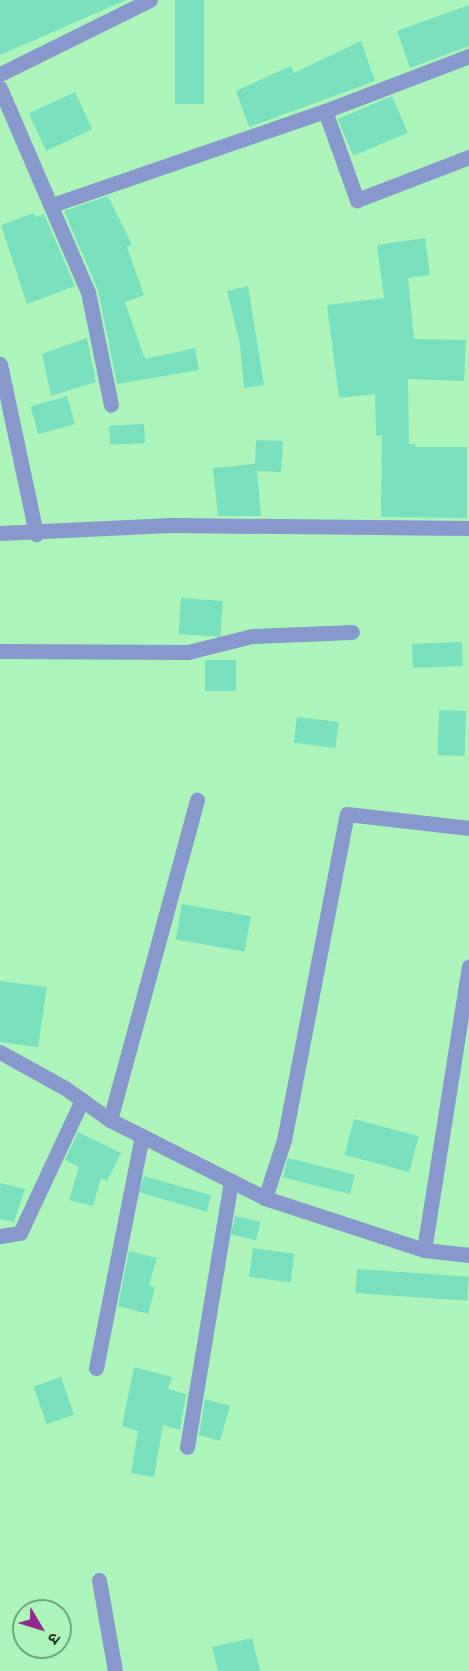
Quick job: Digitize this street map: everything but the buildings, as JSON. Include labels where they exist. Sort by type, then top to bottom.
[{"type":"street","points":[[0,74],[150,0]]},
{"type":"street","points":[[52,205],[325,111],[469,56]]},
{"type":"street","points":[[0,88],[88,292],[111,405]]},
{"type":"street","points":[[325,111],[357,200],[469,157]]},
{"type":"street","points":[[0,364],[36,534]]},
{"type":"street","points":[[0,533],[36,534],[171,525],[469,528]]},
{"type":"street","points":[[0,651],[188,652],[252,636],[352,632]]},
{"type":"street","points":[[110,1120],[197,800]]},
{"type":"street","points":[[266,1198],[284,1140],[347,814],[469,828]]},
{"type":"street","points":[[424,1250],[469,968]]},
{"type":"street","points":[[0,1052],[82,1100],[110,1120],[266,1198],[424,1250],[469,1255]]},
{"type":"street","points":[[0,1236],[20,1233],[82,1100]]},
{"type":"street","points":[[96,1368],[142,1136]]},
{"type":"street","points":[[187,1447],[231,1181]]},
{"type":"street","points":[[99,1580],[115,1671]]}]
